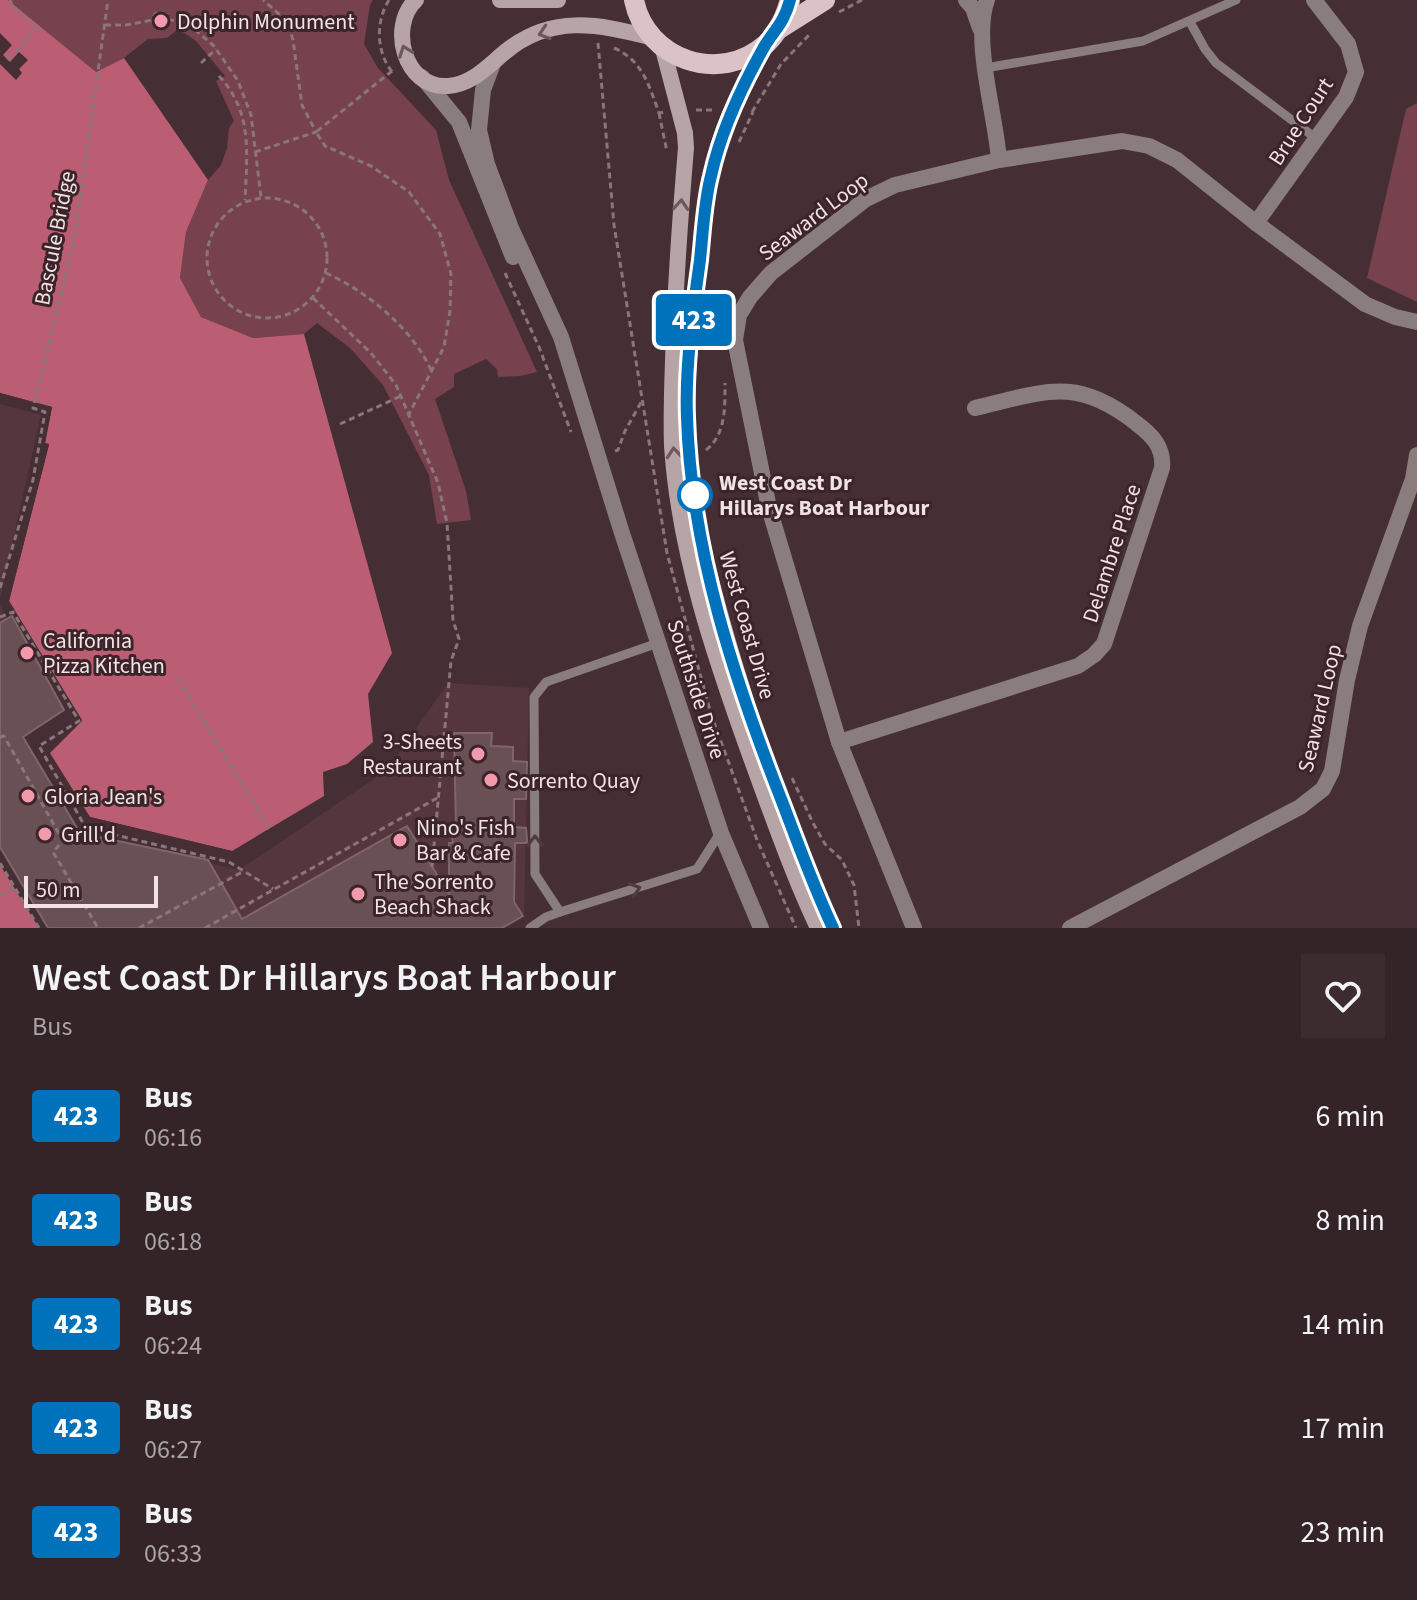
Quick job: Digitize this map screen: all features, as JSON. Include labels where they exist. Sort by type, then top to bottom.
[{"type":"main road","points":[[416,0],[403,17],[401,41],[412,68],[434,84],[445,86],[460,83],[492,66],[504,52],[523,40],[568,25],[598,25],[657,43],[688,62],[715,65],[742,59],[825,0]]},
{"type":"main road","points":[[500,0],[558,0]]},
{"type":"main road","points":[[634,0],[637,14],[657,43]]},
{"type":"main road","points":[[772,37],[790,0]]},
{"type":"main road","name":"West Coast Drive","points":[[772,37],[732,110],[710,178],[698,276],[687,415],[692,481],[714,594],[756,733],[833,928]]},
{"type":"main road","name":"West Coast Drive","points":[[657,43],[685,133],[686,148],[674,309],[672,446],[680,505],[693,572],[731,701],[771,814],[818,928]]},
{"type":"street","points":[[966,0],[973,8],[983,37]]},
{"type":"street","points":[[987,0],[983,37],[985,68],[999,160]]},
{"type":"street","name":"Brue Court","points":[[1256,223],[1346,97],[1356,72],[1348,44],[1314,0]]},
{"type":"street","name":"Southside Drive","points":[[492,66],[483,90],[479,130],[487,164],[511,228],[561,337],[721,833],[761,928]]},
{"type":"street","name":"Southside Drive","points":[[422,77],[459,122],[501,233],[552,343],[599,461]]},
{"type":"street","name":"Seaward Loop","points":[[914,928],[839,742],[769,508],[735,340],[739,315],[750,297],[771,273],[866,199],[895,185],[999,160],[1122,141],[1149,146],[1177,160],[1365,304],[1395,317],[1417,322]]},
{"type":"street","name":"Delambre Place","points":[[839,742],[1078,666],[1104,644],[1162,468],[1159,446],[1148,432],[1125,414],[1099,398],[1079,392],[1054,390],[975,408]]},
{"type":"street","name":"Seaward Loop","points":[[1070,928],[1300,807],[1323,789],[1335,756],[1347,680],[1360,626],[1413,479],[1417,455]]},
{"type":"lane","points":[[985,68],[1143,41],[1236,0]]},
{"type":"lane","points":[[1190,22],[1216,63],[1317,139]]},
{"type":"lane","points":[[560,912],[535,874],[534,697],[546,682],[658,643]]},
{"type":"lane","points":[[530,928],[560,912],[697,869],[721,833]]},
{"type":"path","points":[[8,60],[38,27],[13,7],[10,0]]},
{"type":"path","name":"Bascule Bridge","points":[[0,588],[35,466],[45,412],[33,408],[74,242],[108,0]]},
{"type":"path","points":[[263,0],[287,21],[293,40],[302,105],[325,146],[371,166],[409,192],[440,234],[451,274],[450,311],[444,347],[408,416]]},
{"type":"path","points":[[389,0],[381,12],[381,49],[400,80]]},
{"type":"path","points":[[152,20],[160,12],[167,15],[169,20]]},
{"type":"path","points":[[104,25],[152,20]]},
{"type":"path","points":[[152,20],[160,29],[169,20]]},
{"type":"path","points":[[169,20],[186,22],[216,49],[238,81],[251,115],[261,197]]},
{"type":"path","points":[[201,63],[216,49]]},
{"type":"path","points":[[255,152],[316,132],[392,71]]},
{"type":"path","points":[[219,76],[234,92],[244,122],[247,152],[245,201]]},
{"type":"path","points":[[735,152],[753,112]]},
{"type":"path","points":[[261,197],[280,198],[299,205],[313,218],[328,254],[326,273],[313,298],[297,311],[258,318],[239,312],[223,300],[212,283],[206,264],[207,244],[215,226],[228,211],[245,201],[261,197]]},
{"type":"path","points":[[505,272],[539,347],[572,433]]},
{"type":"path","points":[[326,273],[348,283],[384,312],[423,354],[432,372]]},
{"type":"path","points":[[313,298],[371,353],[396,385],[438,483],[447,523],[453,620],[459,639],[451,661],[432,867]]},
{"type":"path","points":[[340,424],[401,396]]},
{"type":"path","points":[[0,617],[13,612],[79,721],[39,746],[86,828],[229,862],[273,889]]},
{"type":"path","points":[[178,678],[269,829]]},
{"type":"path","points":[[0,737],[4,736],[63,841],[53,852],[98,928]]},
{"type":"path","points":[[788,769],[813,823],[825,844],[842,860],[854,885],[859,928]]},
{"type":"path","points":[[205,928],[439,797]]},
{"type":"path","points":[[0,863],[39,928]]},
{"type":"path","points":[[139,928],[244,871]]},
{"type":"path","points":[[0,896],[14,887]]},
{"type":"shaded area","points":[[0,0],[8,0],[96,72],[124,58],[208,180],[186,232],[180,278],[201,317],[253,338],[304,334],[392,653],[368,694],[373,742],[347,764],[323,772],[324,796],[232,851],[90,817],[44,757],[82,720],[9,601],[49,445],[45,443],[52,407],[0,393]]},
{"type":"shaded area","points":[[8,0],[373,0],[364,44],[378,68],[436,130],[449,180],[537,372],[498,377],[497,369],[486,359],[454,374],[454,387],[435,399],[466,491],[471,520],[437,524],[429,475],[383,385],[350,348],[317,323],[304,334],[253,338],[201,317],[180,278],[186,232],[208,180],[221,165],[229,128],[234,121],[216,81],[225,76],[196,41],[178,29],[167,38],[148,39],[124,58],[96,72]]},
{"type":"shaded area","points":[[1417,103],[1417,302],[1367,278],[1406,109]]},
{"type":"shaded area","points":[[0,404],[41,415],[0,599]]},
{"type":"shaded area","name":"Sorrento Quay","points":[[0,605],[58,709],[23,738],[80,833],[239,870],[387,770],[448,683],[529,688],[524,913],[500,928],[56,928],[0,834]]},
{"type":"shaded area","points":[[0,865],[39,928],[0,928]]},
{"type":"pier","points":[[0,33],[12,45],[3,55],[10,62],[19,52],[28,60],[19,69],[22,73],[16,80],[0,64]]},
{"type":"pier","points":[[0,393],[52,407],[45,443],[49,444],[9,601],[82,721],[50,753],[90,817],[232,851],[227,854],[88,821],[40,758],[45,751],[42,741],[77,719],[5,600],[45,447],[41,443],[48,410],[0,397]]},
{"type":"building","name":"Sorrento Quay","points":[[12,616],[64,710],[23,737],[80,833],[208,860],[242,919],[407,826],[449,894],[449,843],[453,843],[451,828],[456,828],[454,733],[492,733],[491,746],[513,747],[513,761],[527,762],[526,799],[514,799],[514,827],[526,828],[527,839],[527,843],[515,843],[514,902],[523,916],[502,928],[48,928],[0,847],[0,623]]},
{"type":"bus line","name":"423","points":[[790,0],[779,29],[766,44],[732,110],[710,178],[698,276],[687,415],[692,481],[714,594],[756,733],[833,928]]},
{"type":"place","name":"Dolphin Monument","points":[[161,21]]},
{"type":"place","name":"West Coast Dr Hillarys Boat Harbour","points":[[695,495]]},
{"type":"place","name":"California Pizza Kitchen","points":[[27,653]]},
{"type":"place","name":"3-Sheets Restaurant","points":[[478,754]]},
{"type":"place","name":"Sorrento Quay","points":[[491,780]]},
{"type":"place","name":"Gloria Jean's","points":[[28,796]]},
{"type":"place","name":"Grill'd","points":[[45,834]]},
{"type":"place","name":"Nino's Fish Bar & Cafe","points":[[400,840]]},
{"type":"place","name":"The Sorrento Beach Shack","points":[[358,894]]}]
